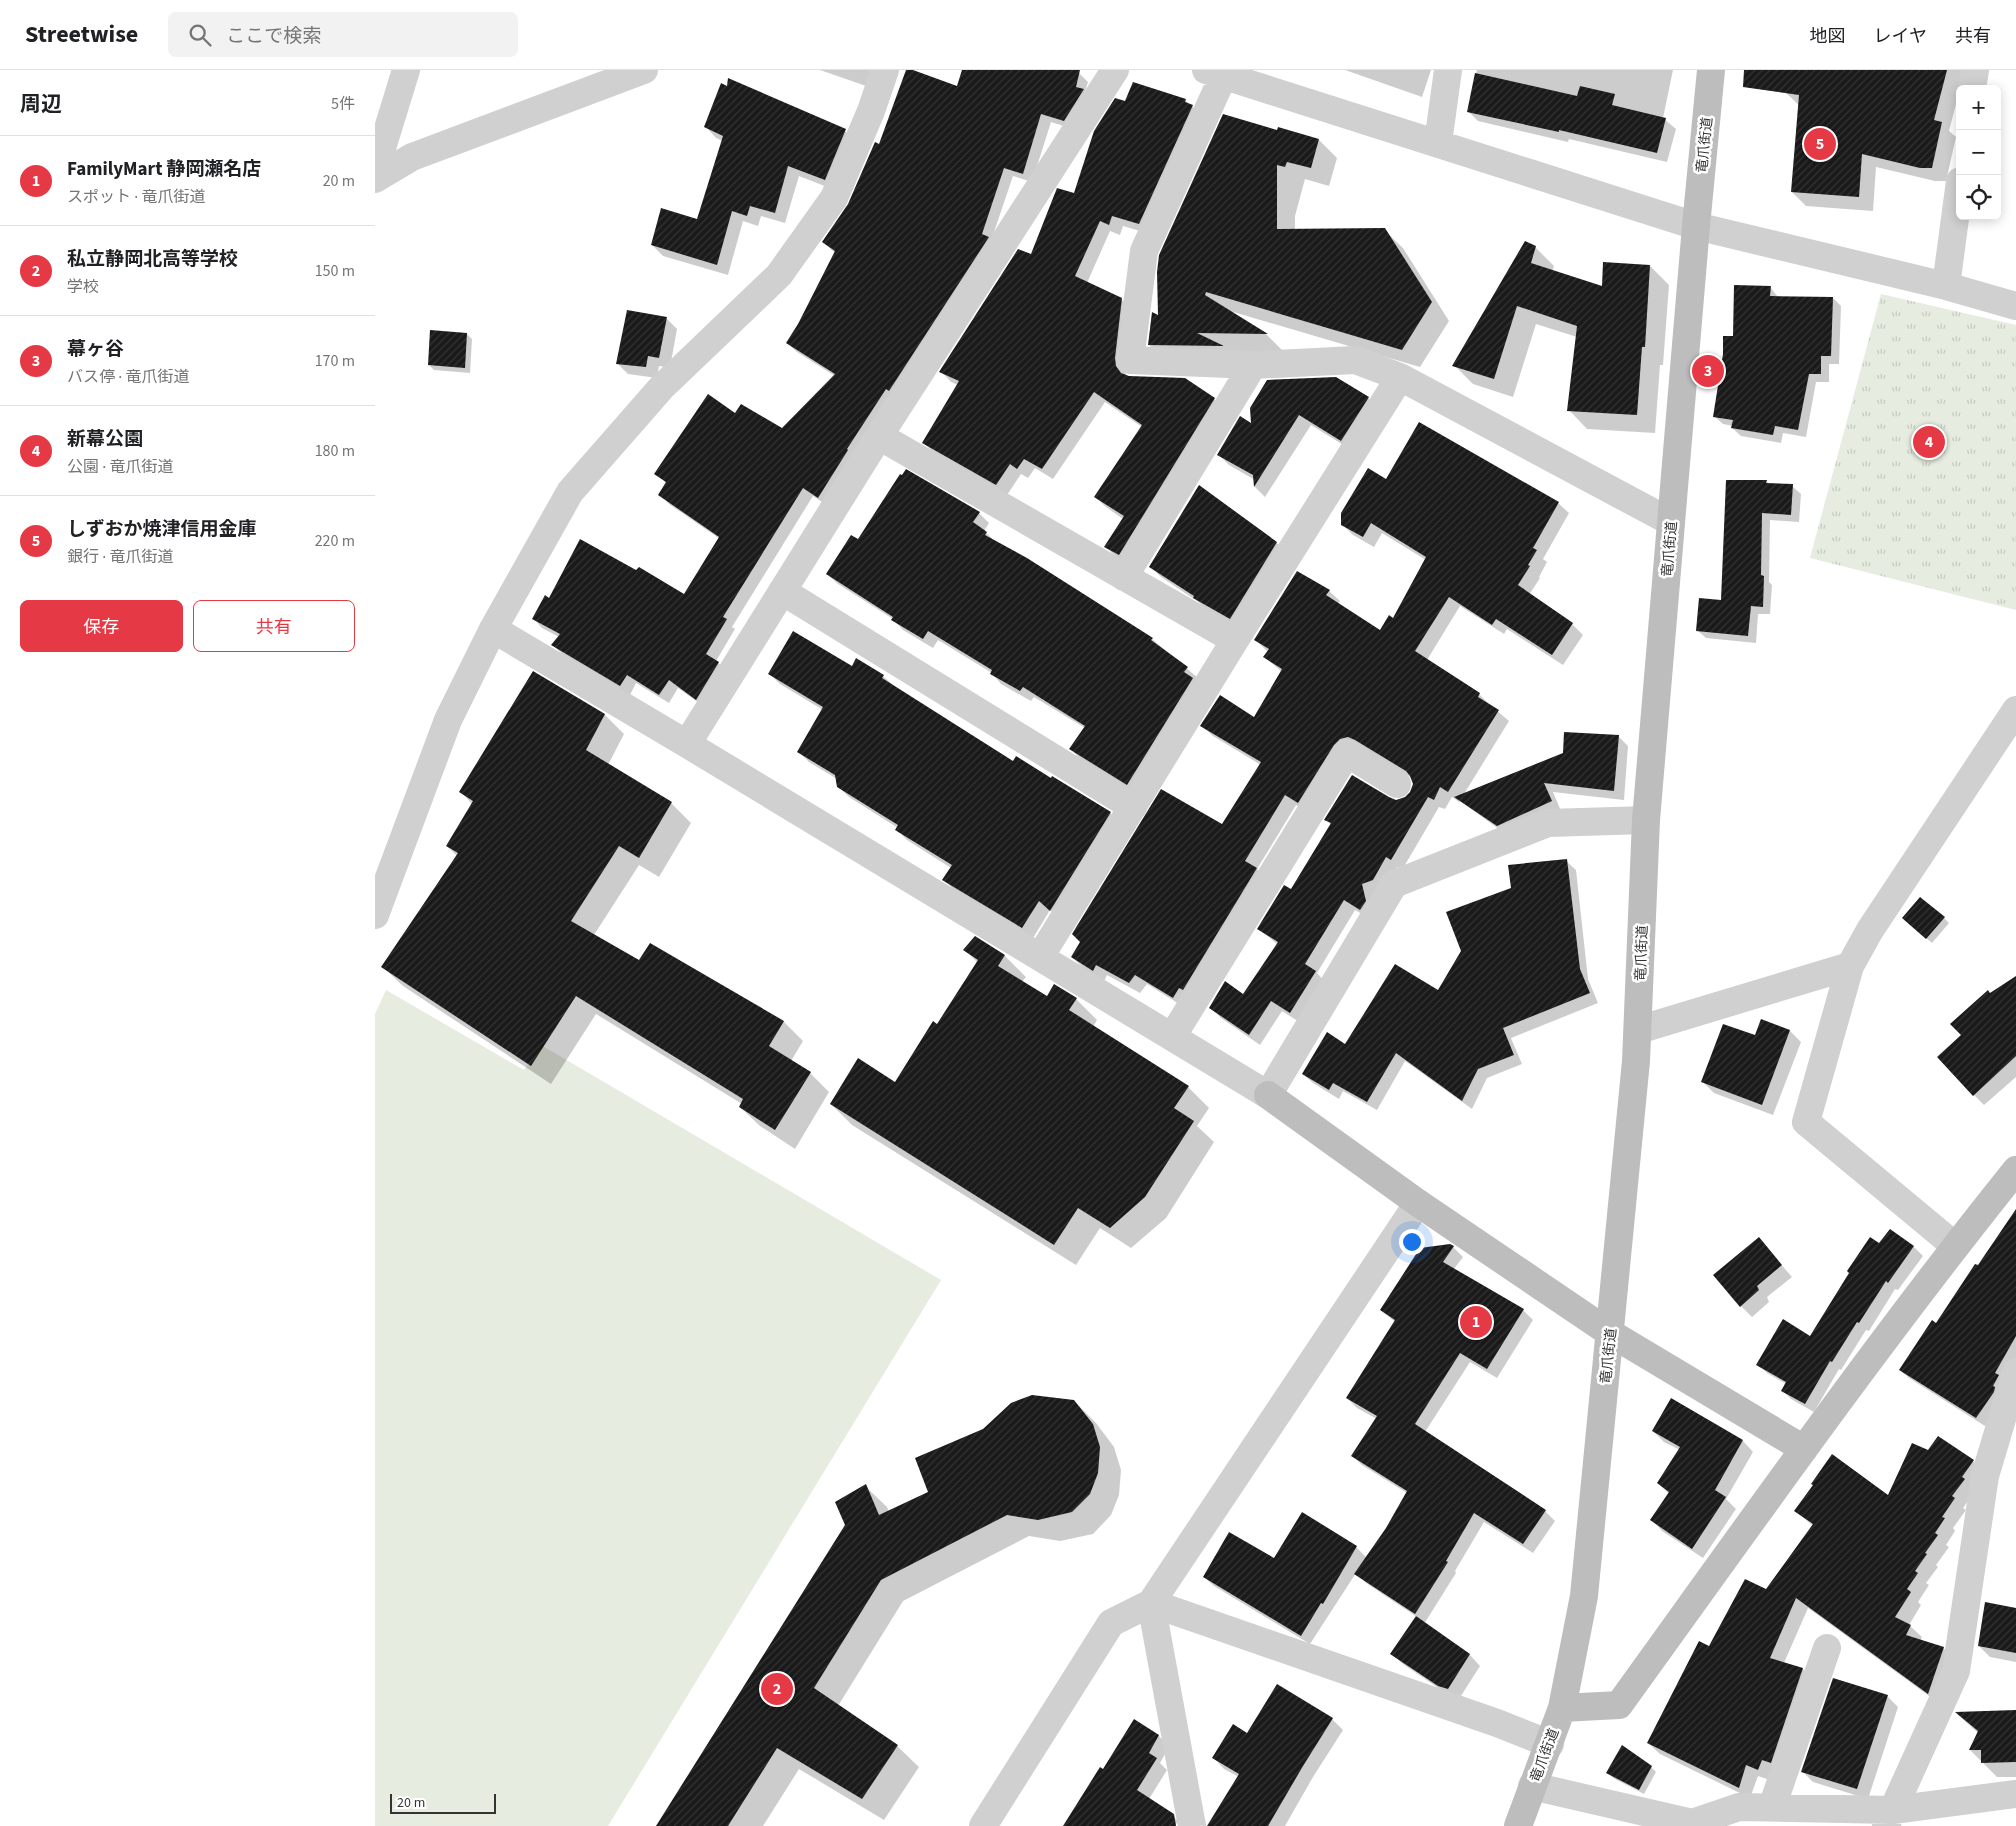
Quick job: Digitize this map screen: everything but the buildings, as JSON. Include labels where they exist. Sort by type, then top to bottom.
[{"type":"main road","name":"竜爪街道","points":[[1518,1826],[1562,1708],[1584,1596],[1638,1030],[1646,820],[1711,70]]},
{"type":"main road","points":[[1268,1095],[1417,1203],[1610,1333],[1804,1449]]},
{"type":"main road","points":[[1562,1708],[1619,1705],[1804,1449],[1955,1246],[2016,1170]]},
{"type":"street","points":[[375,171],[406,70]]},
{"type":"street","points":[[375,179],[413,157],[644,70]]},
{"type":"street","points":[[375,915],[448,720],[493,629],[571,492],[661,388],[779,275],[834,198],[871,111],[885,70]]},
{"type":"street","points":[[687,744],[879,436],[1115,70]]},
{"type":"street","points":[[1438,143],[1448,70]]},
{"type":"street","points":[[1973,85],[1975,70]]},
{"type":"street","points":[[1671,522],[1400,377],[1355,360],[1253,364],[1130,360],[1144,251],[1219,72],[1696,226],[1946,286],[2016,306]]},
{"type":"street","points":[[1946,286],[1956,211]]},
{"type":"street","points":[[1124,577],[1253,364]]},
{"type":"street","points":[[1040,957],[1400,377]]},
{"type":"street","points":[[879,436],[1235,640]]},
{"type":"street","points":[[783,592],[1133,807]]},
{"type":"street","points":[[493,629],[1268,1095],[1394,884],[1548,823],[1646,820]]},
{"type":"street","points":[[1955,1246],[1806,1122],[1850,966],[1870,930],[2016,710]]},
{"type":"street","points":[[1173,1037],[1347,754],[1397,784]]},
{"type":"street","points":[[1638,1030],[1850,966]]},
{"type":"street","points":[[983,1826],[1111,1623],[1151,1604],[1417,1203]]},
{"type":"street","points":[[1889,1818],[1956,1671],[1985,1476],[2016,1372]]},
{"type":"street","points":[[1151,1604],[1497,1723],[1550,1744]]},
{"type":"street","points":[[1151,1604],[1192,1826]]},
{"type":"street","points":[[1772,1807],[1827,1648]]},
{"type":"street","points":[[1532,1786],[1692,1823],[1739,1807],[1772,1807],[1889,1818],[2016,1794]]},
{"type":"green space","points":[[1881,294],[2016,325],[2016,610],[1810,558]]},
{"type":"green space","points":[[386,990],[524,1070],[541,1045],[941,1280],[608,1826],[375,1826],[375,1014]]},
{"type":"place","name":"しずおか焼津信用金庫","points":[[1820,144]]},
{"type":"place","name":"幕ヶ谷","points":[[1708,371]]},
{"type":"place","name":"新幕公園","points":[[1929,442]]},
{"type":"place","name":"FamilyMart 静岡瀬名店","points":[[1476,1322]]},
{"type":"place","name":"私立静岡北高等学校","points":[[777,1689]]}]
